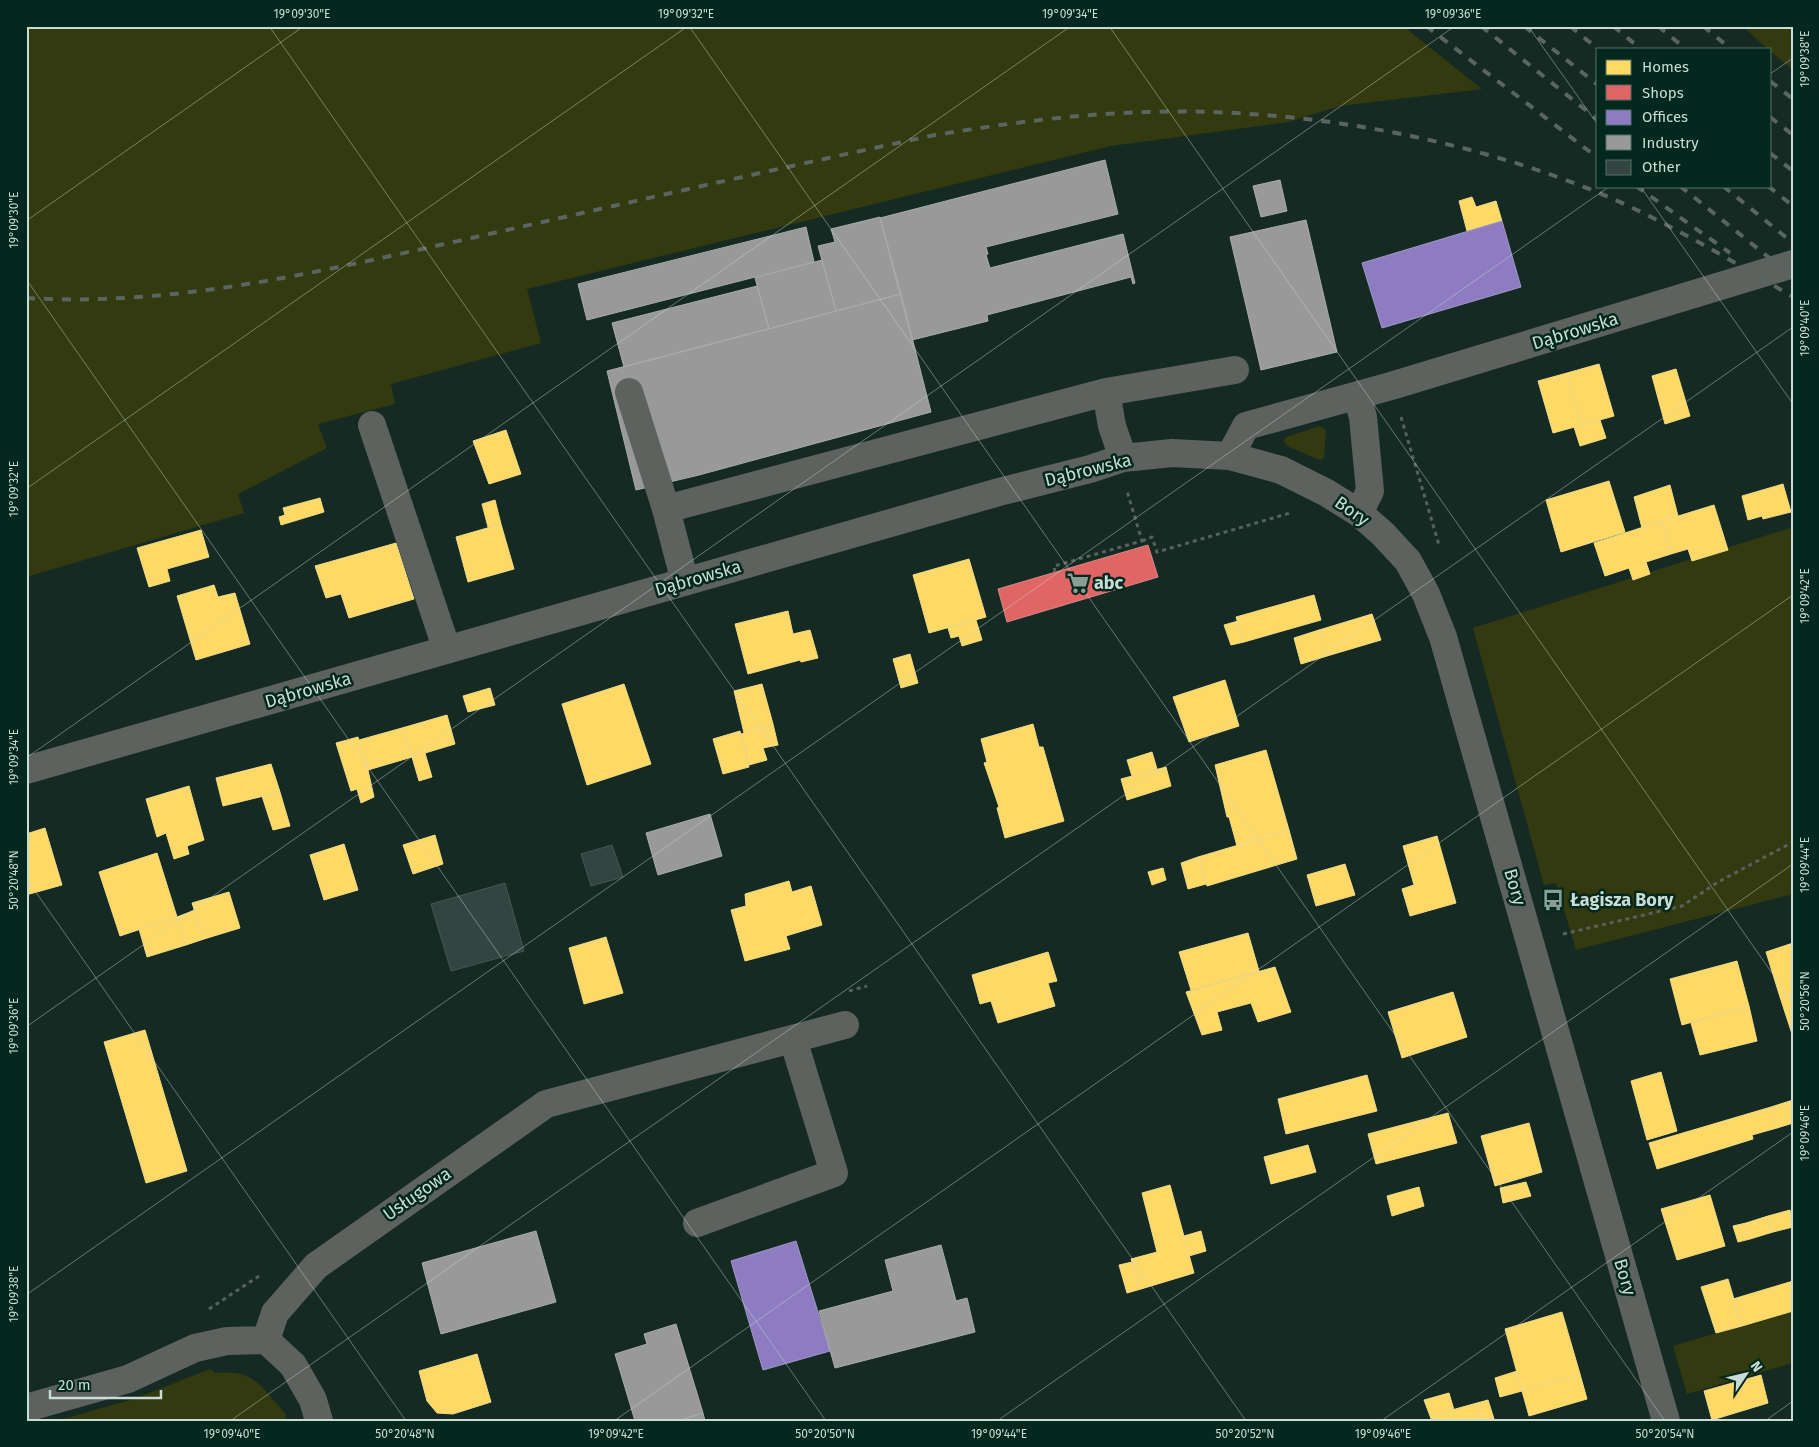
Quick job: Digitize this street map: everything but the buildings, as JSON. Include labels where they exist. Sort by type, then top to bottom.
[{"type":"street","name":"Dąbrowska","points":[[26,770],[1123,458],[1172,453],[1230,456],[1246,426],[1357,396],[1793,264]]},
{"type":"street","points":[[666,509],[1106,392],[1235,370]]},
{"type":"street","points":[[629,392],[666,509],[685,582]]},
{"type":"street","points":[[1106,392],[1112,426],[1123,458]]},
{"type":"street","points":[[1357,396],[1363,417],[1370,491],[1359,513]]},
{"type":"street","points":[[372,425],[447,650]]},
{"type":"street","name":"Bory","points":[[1230,456],[1281,470],[1327,493],[1359,513],[1384,534],[1408,561],[1426,594],[1443,637],[1666,1421]]},
{"type":"street","name":"Usługowa","points":[[266,1340],[275,1313],[316,1266],[546,1104],[845,1025]]},
{"type":"street","points":[[697,1223],[834,1173],[793,1039]]},
{"type":"street","points":[[26,1408],[128,1378],[196,1348],[227,1341],[266,1340],[293,1365],[313,1400],[319,1421]]},
{"type":"path","points":[[1127,490],[1142,541]]},
{"type":"path","points":[[1055,572],[1054,566],[1152,537],[1157,552],[1291,513],[1295,507]]},
{"type":"path","points":[[1530,941],[1682,906],[1718,882],[1793,842]]},
{"type":"green space","points":[[26,26],[1403,26],[1482,89],[1340,106],[1288,122],[1111,146],[527,289],[541,343],[391,384],[395,404],[318,424],[327,448],[238,494],[244,513],[26,577]]},
{"type":"green space","points":[[1742,26],[1793,26],[1793,70],[1772,53],[1772,48],[1767,48]]},
{"type":"green space","points":[[1320,426],[1326,430],[1324,458],[1320,460],[1289,447],[1284,442],[1286,437]]},
{"type":"green space","points":[[1793,527],[1793,894],[1576,950],[1556,883],[1544,885],[1473,628]]},
{"type":"green space","points":[[1793,1310],[1793,1363],[1687,1394],[1673,1346]]},
{"type":"green space","points":[[210,1369],[215,1373],[228,1372],[239,1374],[256,1381],[285,1413],[287,1421],[56,1421],[134,1399]]},
{"type":"railway","points":[[1426,26],[1596,156]]},
{"type":"railway","points":[[1481,26],[1596,118]]},
{"type":"railway","points":[[1524,26],[1596,83]]},
{"type":"railway","points":[[1570,26],[1597,48]]},
{"type":"railway","points":[[1613,26],[1640,48]]},
{"type":"railway","points":[[1658,26],[1685,48]]},
{"type":"railway","points":[[1703,26],[1730,48]]},
{"type":"railway","points":[[1772,83],[1793,99]]},
{"type":"railway","points":[[26,298],[138,297],[248,284],[358,263],[935,135],[1075,116],[1184,111],[1309,119],[1372,128],[1434,141],[1495,157],[1554,176],[1611,198],[1658,220],[1793,297]]},
{"type":"railway","points":[[1772,119],[1793,135]]},
{"type":"railway","points":[[1772,155],[1793,171]]},
{"type":"railway","points":[[1639,188],[1730,253]]},
{"type":"railway","points":[[1682,188],[1793,277]]},
{"type":"railway","points":[[1725,188],[1793,243]]},
{"type":"railway","points":[[1770,188],[1793,206]]},
{"type":"place","name":"abc","points":[[1078,583]]},
{"type":"place","name":"Łagisza Bory","points":[[1553,900]]}]
